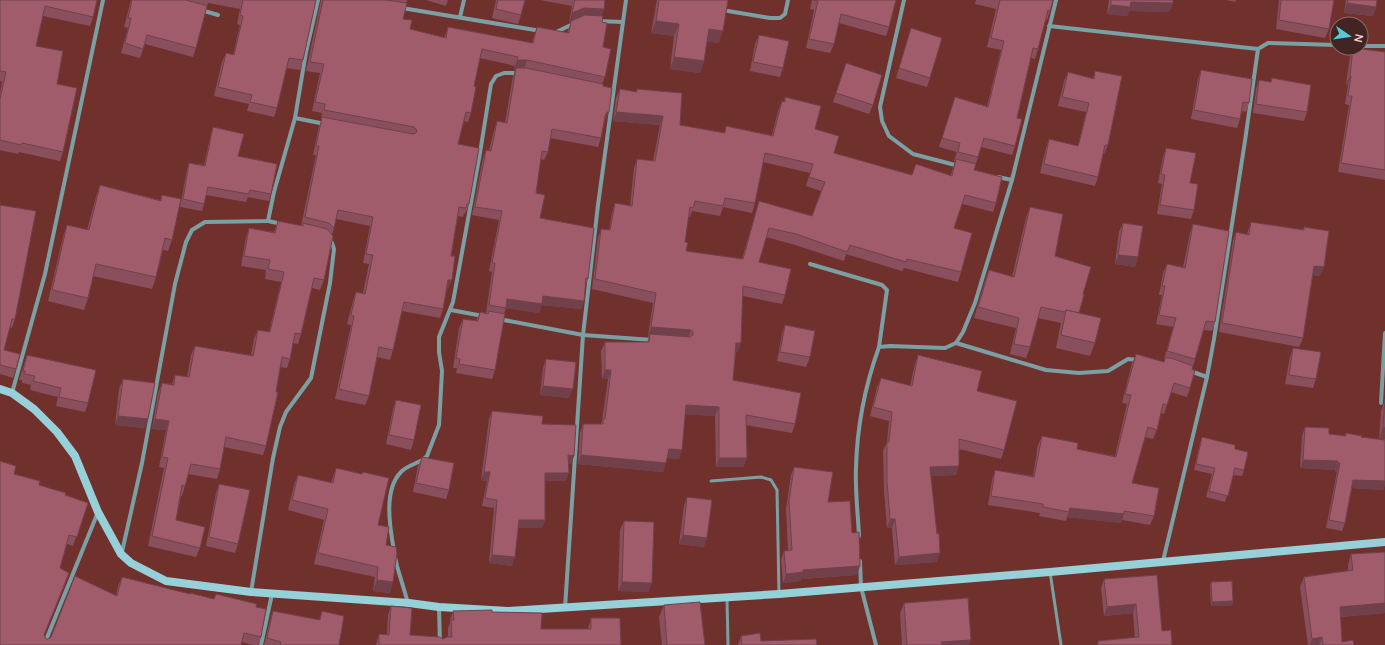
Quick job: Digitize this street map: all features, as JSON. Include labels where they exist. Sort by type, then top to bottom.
[{"type":"street","points":[[12,393],[45,274],[103,0]]},
{"type":"street","points":[[268,221],[274,192],[296,118],[306,52],[318,0]]},
{"type":"street","points":[[460,17],[464,0]]},
{"type":"street","points":[[564,608],[583,335],[598,205],[626,0]]},
{"type":"street","points":[[728,11],[770,18],[780,18],[785,14],[788,0]]},
{"type":"street","points":[[904,0],[880,107],[882,120],[889,136],[913,154],[966,168]]},
{"type":"street","points":[[879,347],[945,348],[956,343],[963,332],[975,303],[1012,180],[1056,0]]},
{"type":"street","points":[[400,8],[553,33],[574,24]]},
{"type":"street","points":[[197,9],[218,15]]},
{"type":"street","points":[[595,21],[623,22]]},
{"type":"street","points":[[1050,26],[1258,48],[1268,43],[1329,45]]},
{"type":"street","points":[[1369,46],[1385,46]]},
{"type":"street","points":[[1164,561],[1207,377],[1214,339],[1258,48]]},
{"type":"street","points":[[409,603],[397,566],[389,521],[391,495],[394,483],[401,471],[424,460],[427,456],[439,425],[442,371],[439,352],[439,337],[453,302],[479,161],[491,84],[496,76],[504,73],[523,73]]},
{"type":"street","points":[[606,90],[614,92]]},
{"type":"street","points":[[296,118],[334,126]]},
{"type":"street","points":[[997,176],[1012,180]]},
{"type":"street","points":[[121,554],[142,463],[175,284],[186,242],[192,230],[205,222],[268,221],[287,225]]},
{"type":"street","points":[[251,592],[273,458],[280,427],[286,412],[311,378],[330,283],[334,249],[332,243],[325,236]]},
{"type":"street","points":[[810,264],[882,284],[887,290],[879,347],[860,414],[856,468],[859,539]]},
{"type":"street","points":[[451,310],[490,317]]},
{"type":"street","points":[[497,319],[583,335],[657,341]]},
{"type":"street","points":[[1381,403],[1385,333]]},
{"type":"street","points":[[956,343],[1046,370],[1079,372],[1108,371],[1128,359],[1144,361]]},
{"type":"street","points":[[1187,370],[1207,377]]},
{"type":"street","points":[[0,389],[12,393],[34,409],[57,432],[75,456],[98,512],[121,554],[131,563],[166,581],[251,592],[409,603],[439,607],[508,610],[564,608],[727,596],[779,594],[1050,572],[1385,542]]},
{"type":"street","points":[[44,645],[98,512]]},
{"type":"street","points":[[860,555],[861,587],[876,645]]},
{"type":"street","points":[[261,645],[272,593]]},
{"type":"street","points":[[439,607],[440,645]]},
{"type":"lane","points":[[711,481],[761,477],[771,480],[777,490],[779,594]]},
{"type":"lane","points":[[1050,572],[1062,645]]},
{"type":"lane","points":[[727,596],[728,645]]},
{"type":"building","points":[[0,0],[97,0],[93,17],[45,6],[36,46],[63,51],[57,84],[77,88],[63,152],[0,140],[0,99],[6,72],[0,71]]},
{"type":"building","points":[[132,0],[186,0],[207,6],[196,48],[147,35],[143,49],[125,43],[131,18],[128,18]]},
{"type":"building","points":[[243,0],[316,0],[303,60],[289,58],[277,108],[250,102],[252,95],[218,87],[226,53],[234,55],[243,16],[240,15]]},
{"type":"building","points":[[323,0],[386,0],[407,3],[403,19],[412,20],[410,29],[446,38],[448,27],[533,43],[537,27],[569,33],[571,21],[585,15],[603,16],[602,22],[607,23],[603,47],[611,49],[605,77],[527,60],[517,60],[518,57],[482,49],[474,86],[476,87],[471,113],[466,112],[458,144],[479,148],[469,204],[467,204],[466,208],[459,207],[451,256],[455,256],[452,280],[448,280],[443,309],[404,302],[393,350],[379,347],[369,396],[339,389],[354,316],[351,315],[356,292],[365,294],[373,255],[366,254],[373,217],[338,210],[334,228],[329,223],[305,217],[319,146],[316,146],[322,117],[413,134],[416,133],[417,130],[414,127],[324,110],[325,104],[315,102],[324,64],[310,62]]},
{"type":"building","points":[[498,0],[525,0],[521,15],[496,9]]},
{"type":"building","points":[[575,0],[605,0],[604,9],[584,8],[572,13]]},
{"type":"building","points":[[659,0],[728,0],[723,31],[709,29],[704,61],[674,57],[679,24],[656,21]]},
{"type":"building","points":[[813,0],[896,0],[889,27],[841,14],[834,44],[809,39],[818,1]]},
{"type":"building","points":[[1000,0],[1053,0],[1050,11],[1048,10],[1038,49],[1033,48],[1017,118],[1022,119],[1015,146],[984,138],[978,157],[958,152],[960,143],[942,138],[955,97],[988,107],[1004,41],[991,38]]},
{"type":"building","points":[[1111,0],[1173,0],[1173,3],[1131,2],[1130,7],[1111,5]]},
{"type":"building","points":[[1281,0],[1334,0],[1331,16],[1329,16],[1329,29],[1279,20]]},
{"type":"building","points":[[1348,0],[1377,0],[1376,7],[1347,3]]},
{"type":"building","points":[[911,28],[942,38],[930,78],[899,68]]},
{"type":"building","points":[[759,35],[789,41],[783,68],[753,62]]},
{"type":"building","points":[[1369,50],[1385,52],[1385,170],[1341,163],[1352,96],[1348,96],[1352,56],[1369,56]]},
{"type":"building","points":[[846,63],[882,75],[873,105],[836,93]]},
{"type":"building","points":[[516,68],[526,68],[603,84],[603,86],[612,88],[609,112],[607,112],[605,116],[601,138],[552,129],[548,152],[542,151],[536,193],[545,195],[540,218],[594,228],[584,301],[543,296],[542,304],[507,299],[506,308],[489,305],[495,263],[492,263],[502,211],[475,207],[486,150],[491,151],[497,121],[507,123]]},
{"type":"building","points":[[1201,70],[1252,79],[1249,103],[1243,102],[1240,119],[1194,110]]},
{"type":"building","points":[[1095,71],[1122,76],[1108,145],[1105,145],[1098,177],[1044,164],[1049,139],[1078,146],[1079,143],[1089,103],[1062,97],[1068,72],[1094,79]]},
{"type":"building","points":[[1272,78],[1311,85],[1307,112],[1256,104],[1259,80],[1271,82]]},
{"type":"building","points":[[620,89],[637,92],[637,89],[682,93],[680,125],[725,133],[726,126],[773,136],[782,101],[785,102],[785,97],[821,106],[815,129],[839,136],[834,153],[912,175],[916,164],[952,176],[956,159],[976,164],[974,170],[1002,177],[996,203],[965,195],[954,228],[972,233],[961,272],[907,259],[906,262],[850,245],[847,252],[796,234],[769,228],[759,262],[791,269],[785,295],[743,286],[741,343],[736,343],[733,380],[801,393],[795,424],[746,415],[747,458],[719,458],[719,407],[686,405],[682,450],[669,449],[666,463],[581,455],[583,424],[603,424],[603,419],[605,419],[611,370],[605,370],[605,342],[649,342],[650,334],[690,337],[693,335],[691,330],[651,327],[656,293],[595,279],[601,229],[610,230],[615,203],[632,206],[637,159],[655,161],[663,116],[616,112]],"holes":[[[765,153],[813,164],[809,177],[825,182],[812,216],[759,201],[743,259],[686,251],[688,243],[685,242],[690,207],[693,208],[695,201],[723,206],[725,198],[755,203]]]},
{"type":"building","points":[[213,127],[244,134],[238,156],[277,164],[271,194],[250,190],[249,194],[208,187],[204,204],[183,199],[189,163],[205,166]]},
{"type":"building","points":[[1166,148],[1196,153],[1190,183],[1198,184],[1194,210],[1160,205],[1165,175],[1161,174]]},
{"type":"building","points":[[100,185],[161,201],[162,195],[181,199],[172,240],[165,238],[156,277],[96,264],[88,298],[52,290],[67,225],[89,230]]},
{"type":"building","points":[[0,205],[36,211],[15,319],[12,319],[4,350],[20,354],[16,369],[0,365]]},
{"type":"building","points":[[1030,207],[1063,214],[1055,256],[1091,267],[1079,313],[1041,307],[1030,347],[1014,344],[1019,318],[978,307],[989,270],[1014,277]]},
{"type":"building","points":[[278,221],[303,226],[303,223],[327,229],[333,236],[324,280],[314,278],[301,334],[295,333],[290,359],[282,357],[276,392],[278,392],[266,446],[226,437],[220,469],[191,464],[185,486],[182,485],[176,520],[205,527],[200,548],[152,536],[168,458],[162,457],[169,421],[155,419],[162,383],[174,385],[175,375],[189,377],[195,346],[253,356],[258,330],[270,332],[284,272],[268,269],[270,260],[244,256],[249,228],[275,233]]},
{"type":"building","points":[[1251,222],[1304,230],[1304,227],[1329,231],[1324,267],[1314,266],[1303,338],[1222,323],[1236,232],[1249,235]]},
{"type":"building","points":[[1123,223],[1143,226],[1138,257],[1118,255]]},
{"type":"building","points":[[1193,224],[1229,231],[1215,322],[1206,321],[1195,359],[1167,351],[1176,318],[1159,315],[1165,286],[1162,286],[1167,264],[1185,268]]},
{"type":"building","points":[[1066,310],[1101,318],[1095,343],[1061,335]]},
{"type":"building","points":[[489,311],[505,314],[495,370],[459,364],[460,359],[456,358],[463,319],[478,321],[480,312],[488,314]]},
{"type":"building","points":[[785,325],[815,331],[810,357],[780,352]]},
{"type":"building","points":[[1293,348],[1321,352],[1316,379],[1289,375]]},
{"type":"building","points":[[1136,354],[1164,362],[1165,358],[1171,358],[1193,366],[1192,370],[1195,370],[1190,388],[1174,383],[1167,405],[1163,404],[1157,430],[1148,427],[1132,483],[1159,488],[1154,516],[1124,511],[1124,514],[1070,508],[1069,512],[1043,507],[1043,504],[991,496],[995,470],[1034,477],[1042,436],[1078,443],[1077,449],[1116,457],[1131,395],[1125,394]]},
{"type":"building","points":[[27,355],[96,370],[88,403],[59,397],[61,388],[33,381],[35,376],[25,374],[25,371],[23,371]]},
{"type":"building","points":[[918,355],[982,371],[977,391],[1017,401],[1004,450],[959,439],[959,466],[930,467],[937,534],[939,533],[940,553],[899,557],[895,519],[890,519],[887,482],[887,442],[889,442],[892,412],[873,407],[881,378],[912,386]]},
{"type":"building","points":[[546,359],[576,362],[573,389],[543,386]]},
{"type":"building","points":[[123,379],[155,383],[148,419],[118,416]]},
{"type":"building","points":[[1385,399],[1385,428],[1383,427]]},
{"type":"building","points":[[396,400],[421,405],[414,440],[389,435]]},
{"type":"building","points":[[492,411],[543,416],[542,424],[576,425],[574,456],[568,455],[569,473],[545,473],[545,520],[519,520],[515,557],[492,555],[497,500],[485,498],[490,472],[484,472]]},
{"type":"building","points":[[1305,427],[1329,428],[1329,434],[1346,436],[1346,433],[1362,436],[1361,437],[1385,440],[1385,481],[1353,480],[1345,523],[1329,520],[1340,463],[1338,463],[1338,461],[1303,460]]},
{"type":"building","points":[[1202,437],[1235,445],[1235,449],[1248,452],[1244,470],[1235,468],[1228,496],[1209,491],[1215,468],[1196,464]]},
{"type":"building","points":[[422,457],[454,463],[449,490],[416,483]]},
{"type":"building","points":[[0,461],[16,466],[14,474],[40,481],[39,485],[66,493],[65,495],[88,503],[77,537],[69,535],[60,568],[69,573],[44,635],[46,639],[51,637],[75,576],[117,596],[122,577],[214,599],[216,594],[257,604],[256,607],[266,609],[261,637],[244,633],[241,645],[0,645]]},
{"type":"building","points":[[794,467],[833,472],[828,502],[850,501],[852,533],[859,532],[860,566],[803,570],[803,572],[786,574],[784,551],[792,550],[789,501]]},
{"type":"building","points":[[336,468],[389,478],[378,525],[389,527],[386,545],[396,547],[397,553],[393,582],[377,580],[378,567],[318,553],[328,509],[292,500],[298,475],[333,483]]},
{"type":"building","points":[[219,484],[250,490],[238,544],[209,537]]},
{"type":"building","points":[[687,497],[712,500],[707,538],[683,535]]},
{"type":"building","points":[[624,521],[654,522],[652,583],[622,582]]},
{"type":"building","points":[[1385,552],[1385,603],[1340,607],[1342,642],[1353,640],[1354,645],[1323,645],[1322,637],[1312,639],[1304,577],[1353,570],[1351,554]]},
{"type":"building","points":[[1157,575],[1162,631],[1171,630],[1172,645],[1098,645],[1098,641],[1139,637],[1136,604],[1107,607],[1104,579]]},
{"type":"building","points":[[1232,581],[1233,601],[1212,602],[1211,582]]},
{"type":"building","points":[[968,598],[971,640],[941,642],[942,645],[907,645],[904,603]]},
{"type":"building","points":[[700,602],[705,645],[667,645],[664,605]]},
{"type":"building","points":[[391,606],[412,608],[410,635],[440,637],[443,639],[452,637],[451,620],[454,620],[453,611],[492,610],[492,612],[542,613],[541,629],[591,629],[591,618],[620,618],[621,645],[379,645],[379,634],[389,635]]},
{"type":"building","points":[[273,611],[320,620],[322,611],[344,616],[339,645],[280,645],[281,642],[267,638]]},
{"type":"building","points":[[760,633],[761,641],[816,639],[817,645],[742,645],[741,636]]}]
